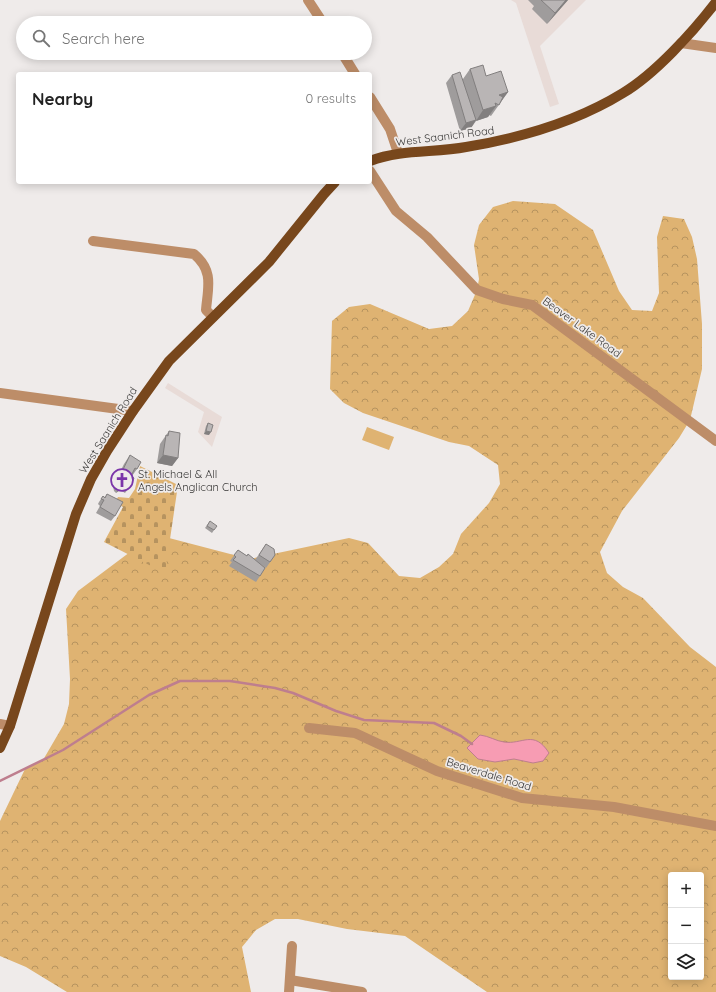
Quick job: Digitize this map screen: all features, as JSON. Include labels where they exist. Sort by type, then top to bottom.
[{"type":"main road","name":"West Saanich Road","points":[[372,160],[398,153],[464,148],[502,140],[535,132],[598,107],[624,92],[681,43],[716,2]]},
{"type":"main road","name":"West Saanich Road","points":[[0,748],[5,725],[76,514],[91,479],[133,411],[169,362],[269,262],[333,184]]},
{"type":"street","points":[[308,0],[318,16]]},
{"type":"street","points":[[681,43],[716,48]]},
{"type":"street","points":[[346,60],[354,72]]},
{"type":"street","points":[[372,101],[390,129],[398,153]]},
{"type":"street","name":"Beaver Lake Road","points":[[372,174],[396,211],[427,237],[477,290],[503,299],[532,305],[716,441]]},
{"type":"street","points":[[93,241],[191,253],[199,258],[206,267],[208,278],[206,310],[213,317]]},
{"type":"street","points":[[0,393],[133,411]]},
{"type":"street","name":"Beaverdale Road","points":[[309,728],[355,733],[438,771],[522,798],[614,807],[716,826]]},
{"type":"street","points":[[289,992],[292,946]]},
{"type":"street","points":[[290,980],[362,992]]},
{"type":"shaded area","points":[[511,0],[586,0],[540,46],[559,104],[550,107],[516,3]]},
{"type":"shaded area","points":[[168,383],[222,417],[212,447],[198,432],[204,412],[165,388]]},
{"type":"shaded area","points":[[480,735],[504,742],[533,740],[543,746],[549,753],[543,761],[533,763],[514,759],[495,762],[478,759],[467,748]]},
{"type":"green space","points":[[513,201],[555,204],[593,230],[619,291],[632,310],[652,311],[659,293],[657,237],[663,216],[684,219],[692,237],[697,259],[702,324],[702,369],[690,420],[679,438],[622,511],[600,552],[607,573],[623,587],[643,598],[690,647],[716,667],[716,992],[487,992],[405,936],[347,929],[298,919],[275,919],[256,930],[242,947],[251,992],[67,992],[26,967],[0,956],[0,821],[25,769],[43,760],[64,724],[69,704],[70,679],[66,609],[78,591],[130,552],[169,538],[234,555],[245,560],[349,538],[368,543],[399,576],[420,578],[439,567],[453,554],[461,534],[489,503],[500,484],[498,465],[469,446],[449,442],[363,413],[344,403],[330,389],[332,321],[349,307],[370,304],[429,329],[452,326],[468,311],[477,290],[479,279],[474,245],[479,225],[493,207]]},
{"type":"green space","points":[[367,427],[394,437],[389,450],[362,440]]},
{"type":"green space","points":[[140,466],[178,485],[165,573],[104,542],[123,507],[115,503],[118,497],[129,498],[135,489]]},
{"type":"building","points":[[541,0],[566,0],[555,13]]},
{"type":"building","points":[[483,65],[486,76],[501,71],[508,92],[499,95],[503,97],[499,105],[495,103],[496,106],[483,110],[470,69]]},
{"type":"building","points":[[460,72],[476,120],[466,123],[452,75]]},
{"type":"building","points":[[208,423],[213,425],[211,432],[206,431]]},
{"type":"building","points":[[169,431],[180,433],[178,458],[163,455],[166,435],[168,436]]},
{"type":"building","points":[[130,455],[141,462],[137,469],[135,468],[131,476],[134,478],[131,485],[125,482],[122,485],[119,483],[119,478]]},
{"type":"building","points":[[107,494],[123,502],[115,516],[100,507],[104,500],[101,499],[103,496],[105,498]]},
{"type":"building","points":[[210,521],[217,526],[214,530],[207,526]]},
{"type":"building","points":[[266,544],[274,549],[275,555],[270,562],[259,555]]},
{"type":"building","points":[[238,550],[247,556],[248,554],[265,568],[260,576],[233,560],[236,557],[234,555]]},
{"type":"waterway","points":[[0,781],[63,750],[149,695],[180,681],[230,681],[275,688],[293,693],[336,711],[364,720],[434,723],[461,736],[472,744]]},
{"type":"place","name":"St. Michael & All Angels Anglican Church","points":[[122,480]]}]
